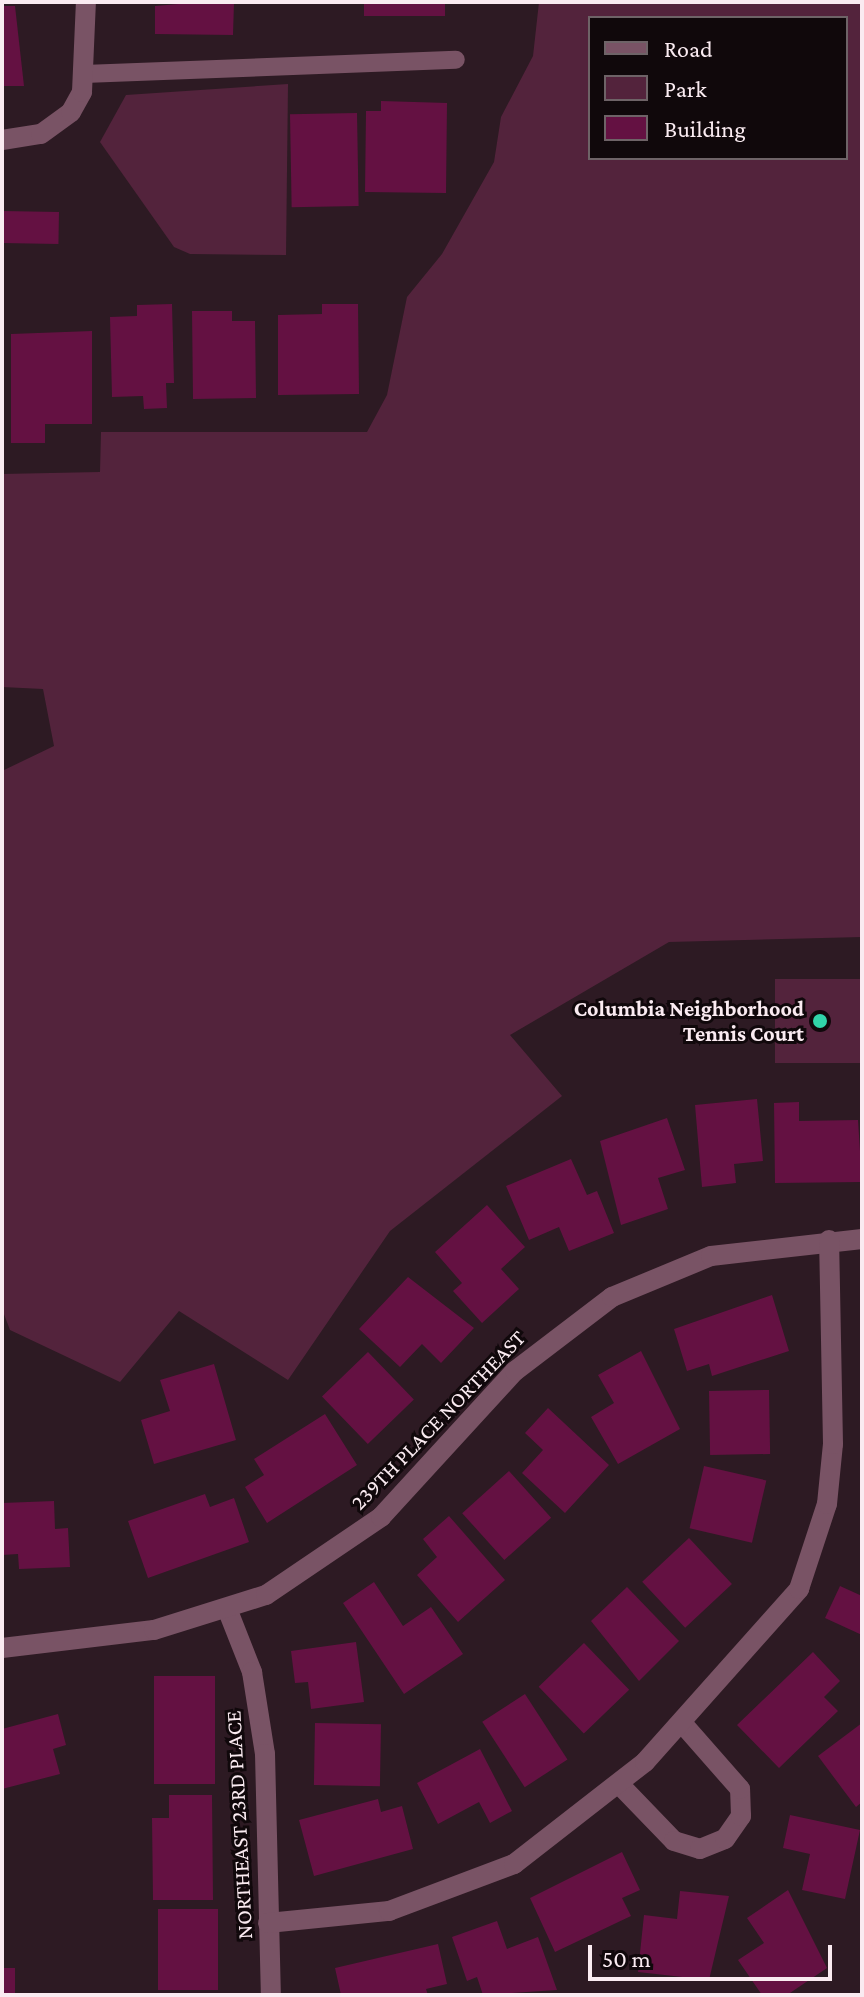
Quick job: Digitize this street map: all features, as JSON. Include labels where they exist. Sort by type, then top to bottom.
[{"type":"street","points":[[2,140],[58,124],[83,83],[86,2]]},
{"type":"street","name":"239TH PLACE NORTHEAST","points":[[2,1648],[109,1638],[228,1611],[307,1571],[381,1517],[515,1371],[612,1297],[711,1256],[829,1240],[862,1239]]},
{"type":"street","points":[[268,1923],[389,1911],[449,1894],[514,1864],[619,1784],[682,1723],[799,1589],[815,1553],[833,1444],[829,1240]]},
{"type":"street","name":"NORTHEAST 23RD PLACE","points":[[228,1611],[252,1672],[263,1739],[271,1995]]},
{"type":"street","points":[[619,1784],[674,1841],[700,1849],[725,1839],[741,1816],[740,1789],[682,1723]]},
{"type":"lane","points":[[83,83],[456,60]]},
{"type":"green space","points":[[539,2],[862,2],[862,937],[669,942],[510,1035],[562,1096],[390,1231],[288,1380],[179,1311],[120,1382],[10,1330],[2,1309],[2,771],[54,746],[43,689],[2,687],[2,474],[100,472],[101,432],[367,432],[387,395],[407,297],[442,254],[494,162],[501,117],[533,56]]},
{"type":"green space","points":[[288,84],[286,255],[190,254],[174,247],[100,142],[126,95]]},
{"type":"green space","name":"Columbia Neighborhood Tennis Court","points":[[775,979],[862,979],[862,1063],[775,1063]]},
{"type":"building","points":[[234,2],[233,35],[155,34],[155,6]]},
{"type":"building","points":[[364,2],[445,2],[445,16],[364,16]]},
{"type":"building","points":[[2,6],[15,6],[24,86],[2,86]]},
{"type":"building","points":[[381,101],[447,103],[446,193],[365,192],[366,111],[381,111]]},
{"type":"building","points":[[357,113],[359,206],[292,207],[290,114]]},
{"type":"building","points":[[2,211],[59,212],[58,244],[2,243]]},
{"type":"building","points":[[172,304],[174,383],[166,383],[167,408],[144,409],[143,396],[112,397],[110,317],[137,316],[137,305]]},
{"type":"building","points":[[322,304],[358,304],[359,394],[278,395],[278,315],[322,314]]},
{"type":"building","points":[[192,311],[232,311],[232,321],[255,321],[256,398],[193,399]]},
{"type":"building","points":[[92,331],[92,424],[45,424],[45,443],[11,443],[11,334]]},
{"type":"building","points":[[757,1099],[763,1161],[734,1164],[736,1183],[702,1187],[695,1105]]},
{"type":"building","points":[[799,1102],[799,1121],[858,1120],[862,1182],[775,1183],[774,1103]]},
{"type":"building","points":[[667,1118],[685,1170],[658,1178],[668,1209],[621,1225],[600,1141]]},
{"type":"building","points":[[571,1159],[587,1195],[597,1191],[614,1233],[569,1251],[559,1227],[529,1240],[506,1186]]},
{"type":"building","points":[[487,1205],[525,1247],[501,1269],[519,1289],[482,1323],[453,1291],[462,1283],[435,1252]]},
{"type":"building","points":[[408,1277],[474,1328],[441,1363],[422,1344],[400,1367],[359,1329]]},
{"type":"building","points":[[772,1295],[789,1351],[712,1376],[709,1364],[687,1371],[674,1329]]},
{"type":"building","points":[[641,1351],[680,1429],[618,1464],[591,1417],[614,1403],[598,1375]]},
{"type":"building","points":[[368,1352],[414,1399],[368,1444],[322,1396]]},
{"type":"building","points":[[214,1364],[236,1440],[154,1464],[141,1420],[170,1411],[160,1380]]},
{"type":"building","points":[[769,1390],[770,1454],[710,1455],[709,1391]]},
{"type":"building","points":[[548,1408],[609,1465],[565,1513],[522,1473],[543,1450],[525,1433]]},
{"type":"building","points":[[325,1414],[357,1465],[267,1523],[245,1487],[264,1475],[254,1459]]},
{"type":"building","points":[[704,1466],[766,1480],[752,1543],[690,1528]]},
{"type":"building","points":[[509,1471],[551,1518],[504,1560],[462,1513]]},
{"type":"building","points":[[205,1494],[210,1507],[234,1498],[249,1542],[148,1578],[128,1521]]},
{"type":"building","points":[[54,1501],[55,1529],[68,1528],[70,1567],[19,1569],[18,1554],[2,1555],[2,1503]]},
{"type":"building","points":[[449,1516],[505,1580],[458,1622],[417,1575],[437,1557],[423,1539]]},
{"type":"building","points":[[689,1538],[732,1584],[685,1628],[642,1582]]},
{"type":"building","points":[[374,1582],[403,1626],[431,1607],[463,1654],[404,1694],[343,1603]]},
{"type":"building","points":[[840,1586],[862,1596],[862,1635],[825,1618]]},
{"type":"building","points":[[627,1587],[679,1641],[639,1681],[591,1621]]},
{"type":"building","points":[[356,1642],[364,1702],[311,1709],[308,1682],[295,1683],[291,1651]]},
{"type":"building","points":[[584,1643],[629,1690],[584,1734],[539,1687]]},
{"type":"building","points":[[813,1652],[840,1681],[824,1697],[838,1711],[779,1768],[737,1725]]},
{"type":"building","points":[[154,1676],[215,1676],[215,1784],[154,1784]]},
{"type":"building","points":[[525,1694],[567,1759],[525,1787],[482,1722]]},
{"type":"building","points":[[58,1714],[66,1745],[53,1749],[60,1774],[2,1789],[2,1729]]},
{"type":"building","points":[[315,1723],[381,1724],[380,1786],[314,1785]]},
{"type":"building","points":[[862,1723],[862,1802],[856,1807],[818,1756]]},
{"type":"building","points":[[480,1749],[512,1811],[490,1823],[479,1802],[438,1824],[417,1783]]},
{"type":"building","points":[[169,1795],[212,1795],[213,1900],[153,1900],[152,1818],[169,1818]]},
{"type":"building","points":[[378,1799],[381,1812],[402,1806],[413,1849],[314,1876],[299,1820]]},
{"type":"building","points":[[790,1815],[860,1830],[845,1899],[802,1890],[810,1854],[783,1848]]},
{"type":"building","points":[[622,1852],[640,1890],[622,1898],[631,1916],[555,1952],[530,1898]]},
{"type":"building","points":[[788,1890],[827,1968],[787,1995],[762,1995],[738,1960],[764,1943],[747,1918]]},
{"type":"building","points":[[680,1891],[729,1896],[709,1980],[638,1972],[644,1915],[677,1919]]},
{"type":"building","points":[[158,1909],[218,1909],[218,1990],[158,1990]]},
{"type":"building","points":[[497,1921],[507,1949],[538,1937],[557,1990],[483,1995],[477,1977],[467,1981],[452,1937]]},
{"type":"building","points":[[438,1944],[447,1984],[426,1989],[428,1995],[341,1995],[335,1968]]},
{"type":"building","points":[[2,1968],[15,1968],[15,1995],[2,1995]]},
{"type":"place","name":"Columbia Neighborhood Tennis Court","points":[[820,1021]]}]
